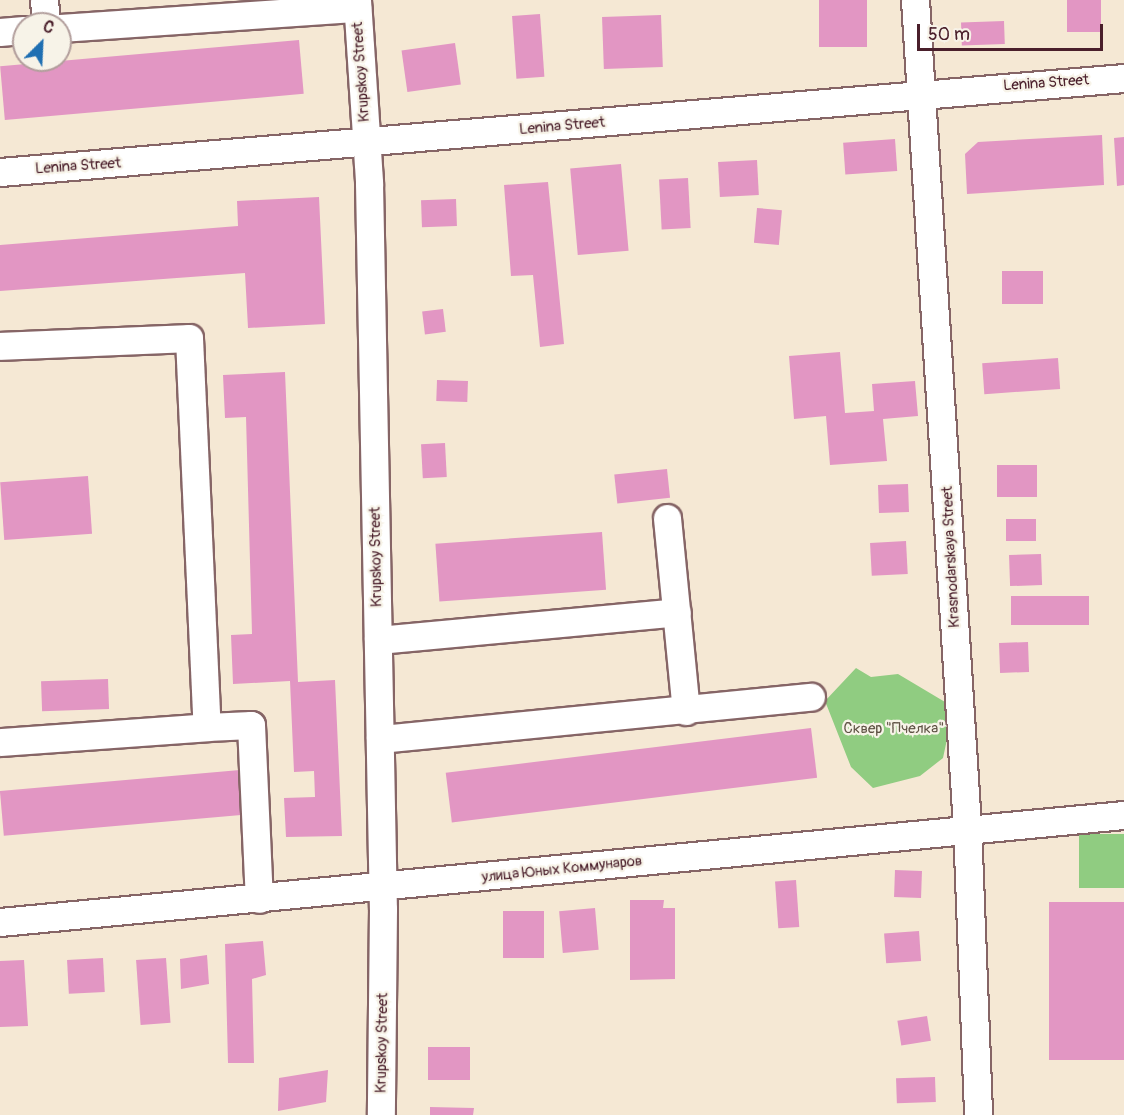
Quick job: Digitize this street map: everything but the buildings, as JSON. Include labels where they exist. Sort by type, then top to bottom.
[{"type":"street","name":"Krasnodarskaya Street","points":[[915,0],[967,826],[978,1115]]},
{"type":"street","points":[[72,26],[181,10],[357,4]]},
{"type":"street","name":"Krupskoy Street","points":[[357,4],[366,144],[378,640],[382,888],[381,1115]]},
{"type":"street","name":"Lenina Street","points":[[0,172],[366,144],[922,92],[1124,78]]},
{"type":"street","points":[[0,346],[189,338],[207,727]]},
{"type":"street","points":[[667,518],[686,711]]},
{"type":"street","points":[[378,640],[676,612]]},
{"type":"street","points":[[380,739],[686,711],[810,697]]},
{"type":"street","points":[[0,742],[251,725],[259,900]]},
{"type":"street","name":"улица Юных Коммунаров","points":[[0,922],[382,888],[967,826],[1124,814]]},
{"type":"green space","name":"Сквер \"Пчелка\"","points":[[856,668],[871,677],[898,674],[945,702],[949,730],[943,758],[920,776],[873,788],[851,767],[825,701]]},
{"type":"green space","points":[[1079,834],[1124,834],[1124,888],[1079,888]]}]
